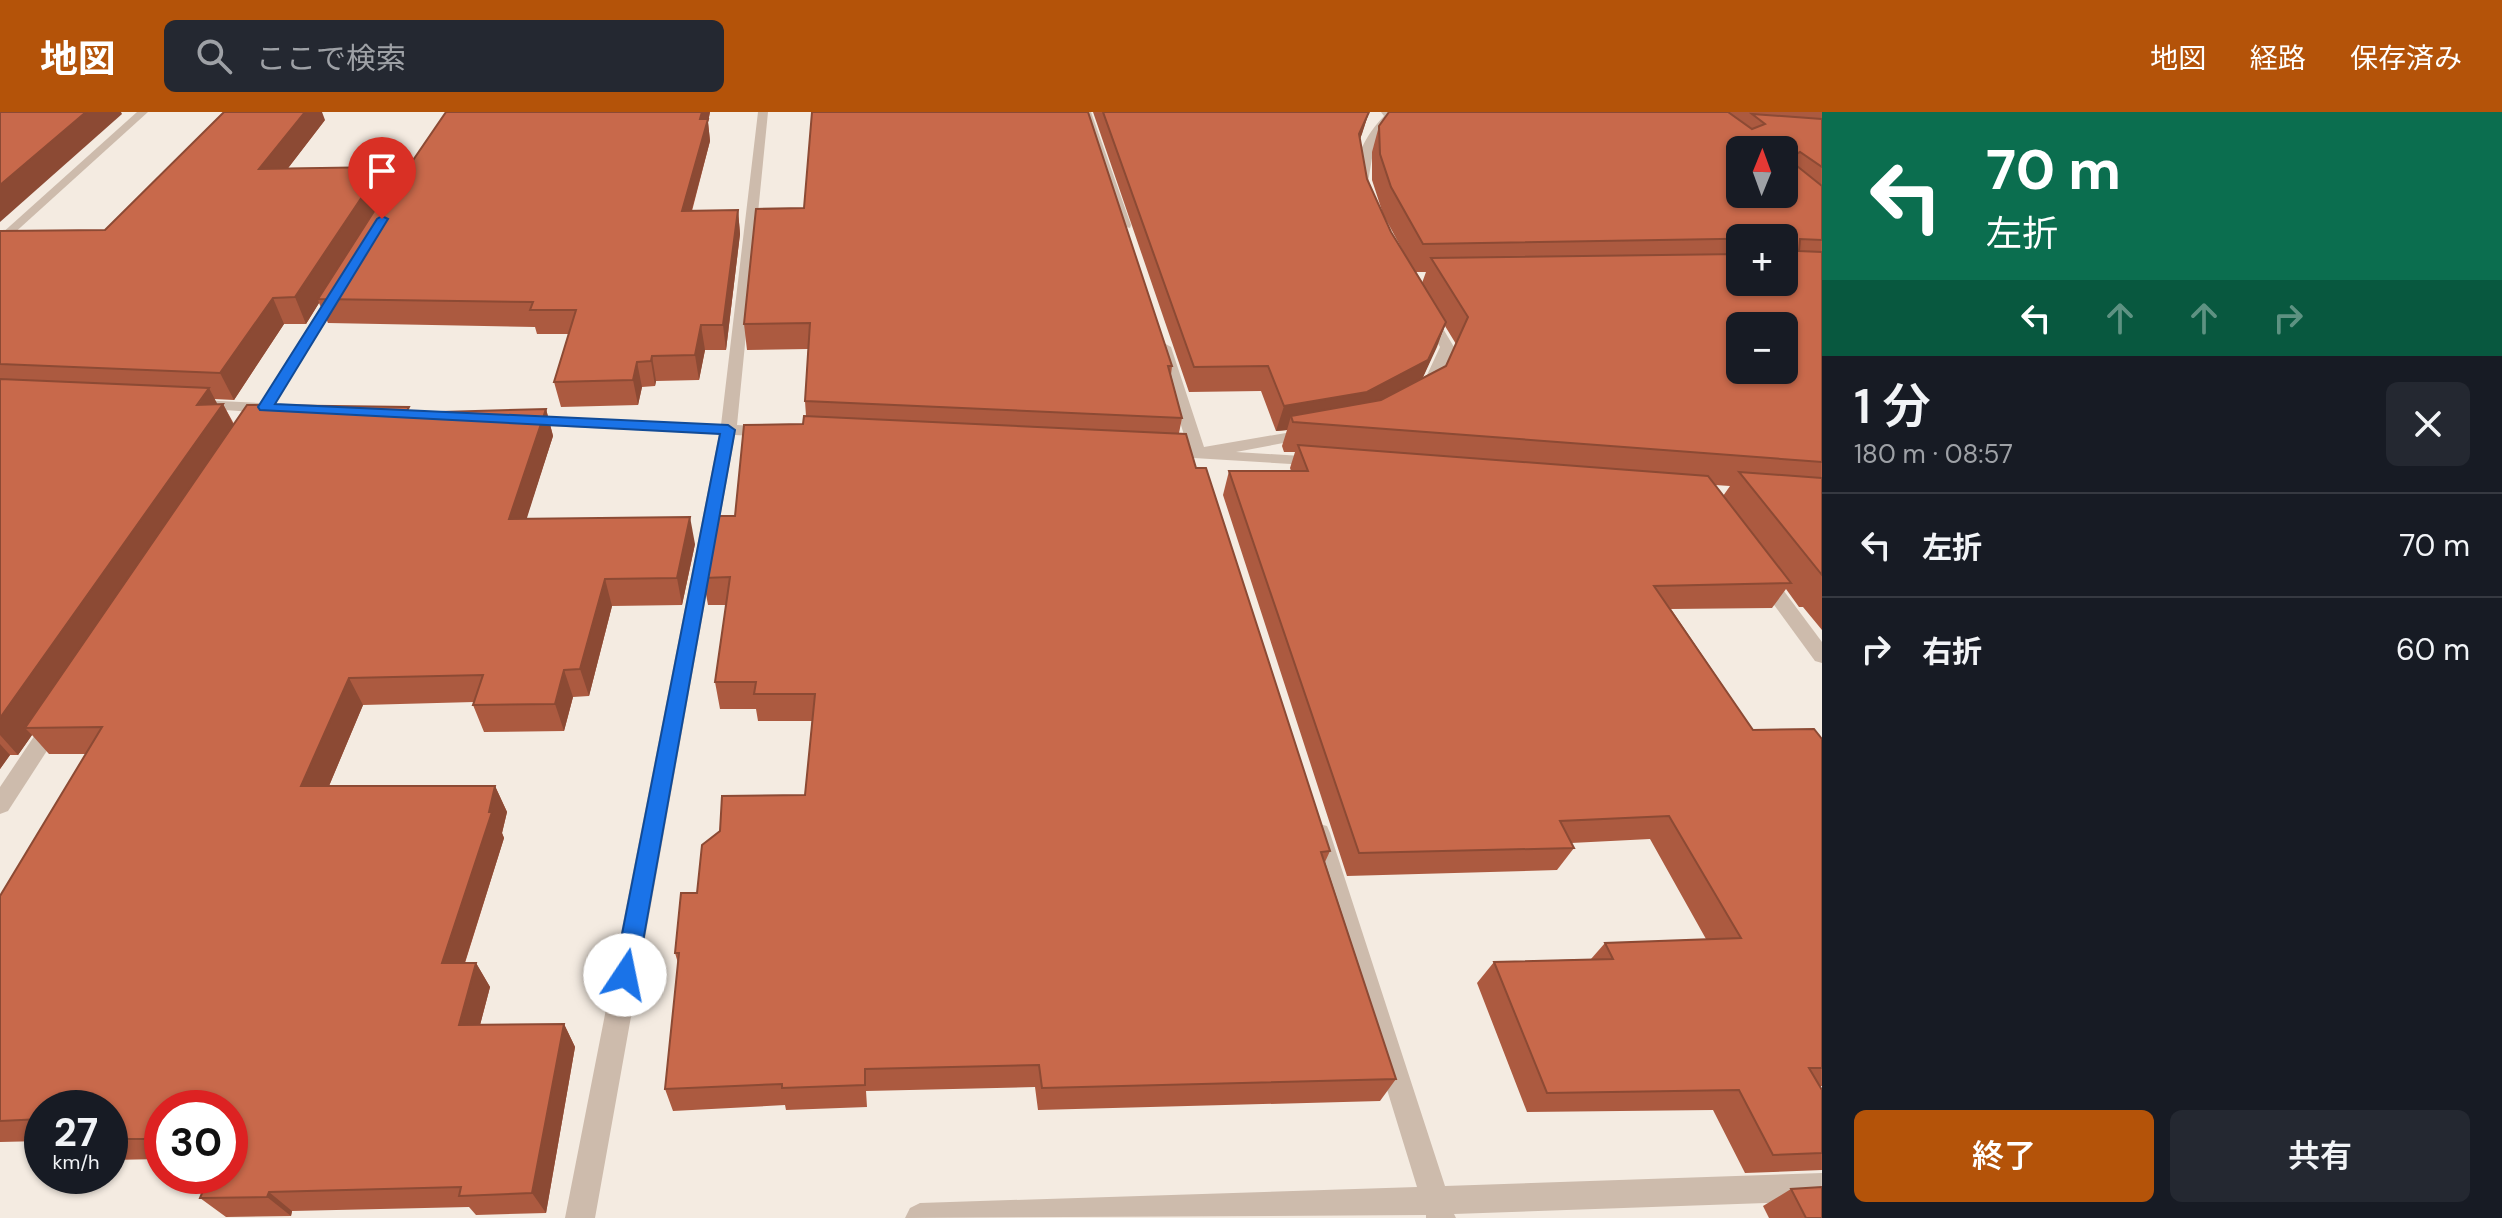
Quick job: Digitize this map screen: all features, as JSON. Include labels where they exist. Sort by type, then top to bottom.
[{"type":"street","points":[[0,242],[143,112]]},
{"type":"street","points":[[580,1218],[728,430],[763,112]]},
{"type":"street","points":[[1086,112],[1132,247]]},
{"type":"street","points":[[1367,196],[1362,182],[1362,157],[1371,137],[1390,116],[1386,112]]},
{"type":"street","points":[[248,434],[349,273]]},
{"type":"street","points":[[1401,404],[1427,391],[1447,347],[1423,306]]},
{"type":"street","points":[[1161,335],[1208,483]]},
{"type":"street","points":[[187,404],[297,409]]},
{"type":"street","points":[[505,419],[791,433]]},
{"type":"street","points":[[1198,453],[1318,432]]},
{"type":"street","points":[[1151,451],[1339,464]]},
{"type":"street","points":[[1756,567],[1822,656]]},
{"type":"street","points":[[0,805],[62,712]]},
{"type":"street","points":[[1312,813],[1438,1210]]},
{"type":"street","points":[[920,1218],[1438,1210],[1822,1187]]},
{"type":"building","points":[[0,112],[86,112],[0,185]]},
{"type":"building","points":[[224,112],[305,112],[259,169],[382,167],[295,297],[273,298],[220,373],[0,364],[0,231],[105,230]]},
{"type":"building","points":[[446,112],[702,112],[700,119],[708,119],[682,211],[738,210],[723,325],[701,325],[695,355],[652,356],[651,361],[637,362],[633,380],[554,382],[576,310],[530,310],[533,302],[318,299],[401,169],[407,169]]},
{"type":"building","points":[[812,112],[1088,112],[1172,366],[1168,366],[1182,418],[805,401],[810,323],[744,324],[756,209],[804,208]]},
{"type":"building","points":[[1103,112],[1369,112],[1359,134],[1367,179],[1391,232],[1446,322],[1428,360],[1367,392],[1284,406],[1268,366],[1194,367]]},
{"type":"building","points":[[1389,112],[1728,112],[1752,129],[1765,124],[1752,114],[1822,119],[1822,167],[1798,153],[1798,136],[1726,136],[1726,208],[1798,208],[1798,167],[1822,186],[1822,240],[1800,239],[1799,251],[1822,252],[1822,462],[1293,422],[1291,416],[1381,400],[1446,366],[1468,317],[1431,258],[1726,254],[1726,296],[1798,296],[1798,224],[1726,224],[1726,239],[1423,244],[1391,187],[1380,154],[1379,126]]},
{"type":"building","points":[[0,379],[209,388],[197,405],[223,404],[0,718]]},
{"type":"building","points":[[247,405],[409,407],[406,413],[546,409],[509,519],[690,517],[677,578],[605,579],[580,669],[564,670],[555,704],[473,705],[483,675],[349,678],[301,786],[495,786],[489,812],[492,812],[442,963],[476,963],[459,1025],[564,1024],[532,1193],[459,1196],[461,1187],[269,1192],[267,1197],[200,1198],[202,1194],[248,1194],[248,1090],[144,1090],[144,1139],[128,1139],[128,1090],[24,1090],[24,1120],[0,1121],[0,896],[102,727],[25,728]]},
{"type":"building","points":[[804,416],[1186,434],[1196,468],[1206,468],[1330,851],[1321,852],[1396,1079],[1042,1088],[1039,1065],[865,1069],[865,1085],[782,1088],[782,1084],[665,1089],[679,953],[675,953],[681,893],[697,893],[702,845],[720,831],[722,796],[805,795],[815,694],[754,694],[756,682],[715,682],[730,577],[703,578],[714,516],[735,516],[744,425],[803,424]]},
{"type":"building","points":[[1298,445],[1708,476],[1791,583],[1654,586],[1753,730],[1814,729],[1822,739],[1822,1068],[1809,1068],[1822,1090],[1822,1153],[1773,1155],[1739,1090],[1547,1093],[1494,962],[1613,959],[1605,943],[1741,938],[1669,816],[1560,821],[1574,848],[1359,853],[1229,471],[1308,471]]},
{"type":"building","points":[[1739,472],[1822,478],[1822,575]]},
{"type":"building","points":[[1822,1187],[1822,1218],[1806,1218],[1791,1189]]},
{"type":"route","points":[[382,219],[265,407],[728,430],[625,975]]}]
